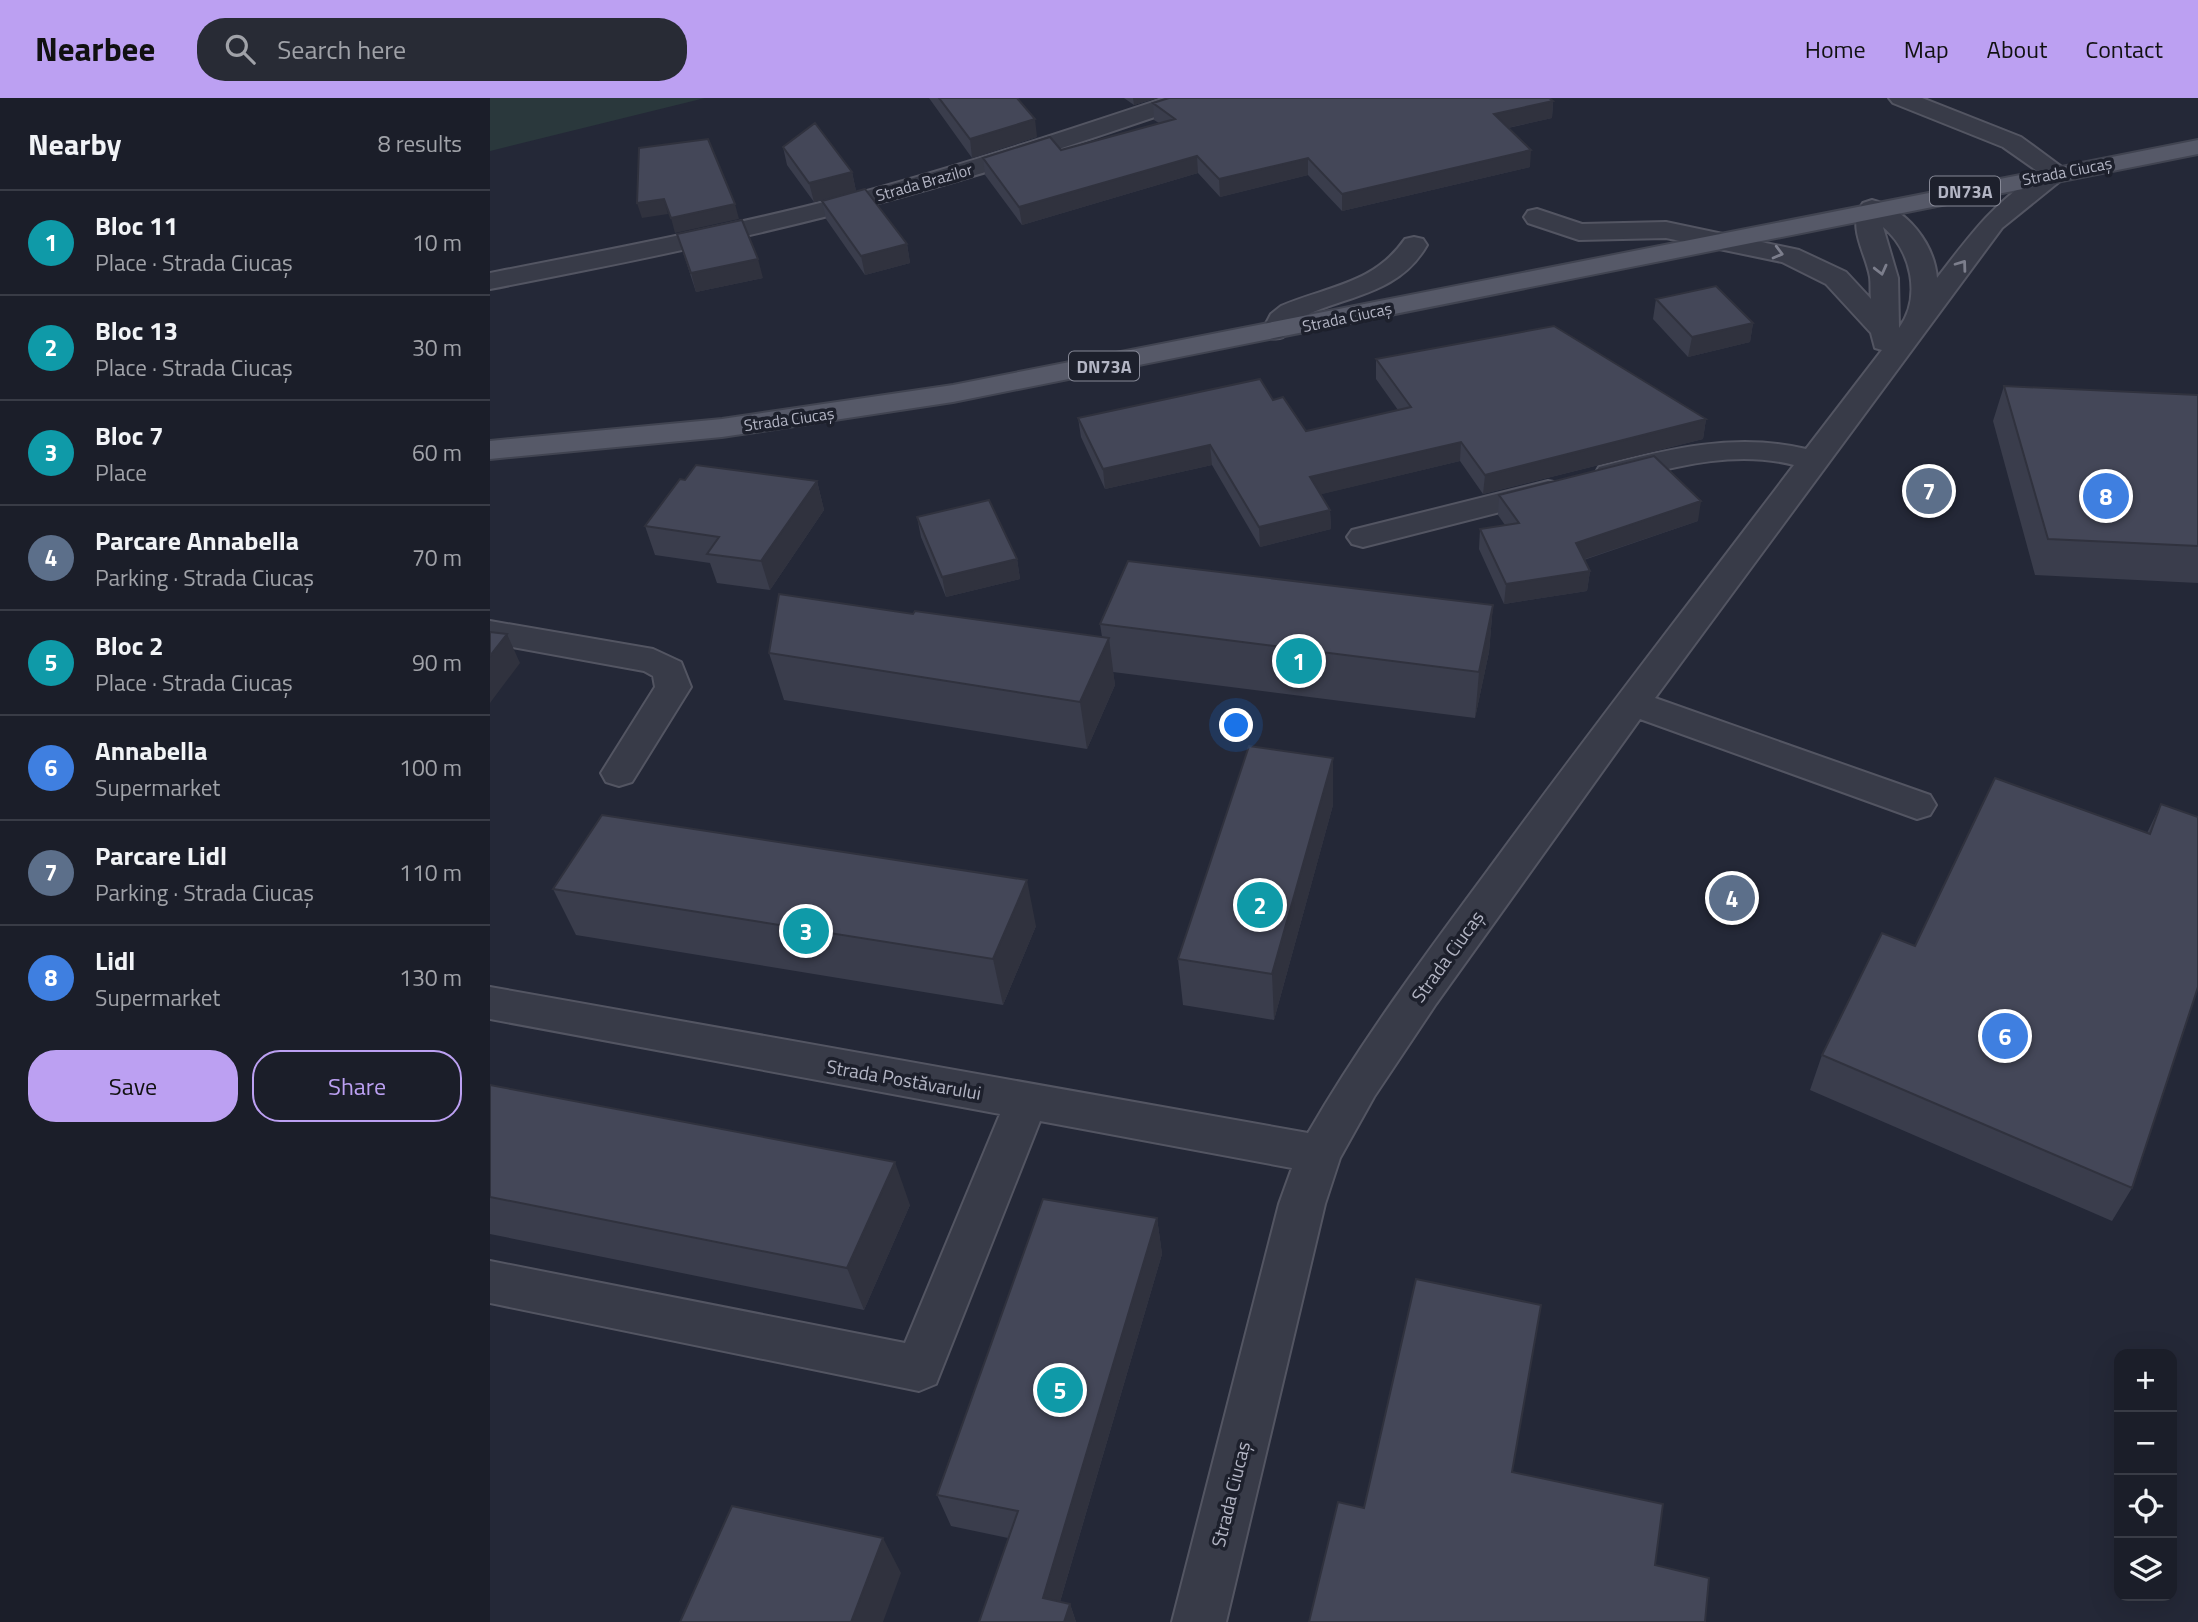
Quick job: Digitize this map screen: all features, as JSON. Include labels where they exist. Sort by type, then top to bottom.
[{"type":"main road","name":"Strada Ciucaș","points":[[490,450],[633,439],[869,408],[1037,379],[1872,208],[2198,147]]},
{"type":"street","name":"Strada Brazilor","points":[[490,281],[627,254],[854,202],[1021,153],[1188,98]]},
{"type":"street","points":[[1901,98],[2012,142],[2057,173]]},
{"type":"street","name":"Strada Ciucaș","points":[[1199,1622],[1292,1239],[1319,1154],[1359,1084],[1421,992],[1632,704],[2006,208],[2057,173]]},
{"type":"street","points":[[1878,380],[1887,334],[1884,278],[1869,232],[1872,208],[1904,227],[1917,245],[1924,268],[1921,320]]},
{"type":"street","points":[[1537,217],[1579,232],[1666,230],[1711,242],[1755,247],[1816,267],[1836,278],[1887,334]]},
{"type":"street","points":[[1276,331],[1281,320],[1291,312],[1394,271],[1409,259],[1414,245]]},
{"type":"street","points":[[1363,537],[1706,450],[1754,448],[1781,451],[1816,461]]},
{"type":"street","points":[[490,632],[653,661],[669,670],[673,687],[619,773]]},
{"type":"street","points":[[1632,704],[1917,806]]},
{"type":"street","name":"Strada Postăvarului","points":[[490,1003],[1319,1154]]},
{"type":"street","points":[[490,1282],[919,1368],[1026,1102]]},
{"type":"shaded area","points":[[490,98],[705,98],[490,151]]},
{"type":"building","points":[[939,98],[1017,98],[1035,119],[970,139]]},
{"type":"building","points":[[1169,98],[1549,98],[1553,101],[1494,114],[1531,150],[1342,194],[1308,158],[1219,179],[1197,156],[1019,207],[983,158],[1050,137],[1061,150],[1175,119],[1153,103]]},
{"type":"building","points":[[815,123],[852,172],[809,183],[783,147]]},
{"type":"building","points":[[708,139],[735,204],[671,218],[664,199],[637,203],[639,148]]},
{"type":"building","points":[[865,189],[907,244],[861,256],[822,201]]},
{"type":"building","points":[[742,220],[758,259],[691,273],[677,234]]},
{"type":"building","points":[[1716,286],[1753,323],[1692,337],[1656,299]]},
{"type":"building","points":[[1554,326],[1706,419],[1485,475],[1461,442],[1310,477],[1330,510],[1259,527],[1210,445],[1103,469],[1078,418],[1260,379],[1273,400],[1283,397],[1306,431],[1411,407],[1376,359]]},
{"type":"building","points":[[2004,386],[2198,395],[2198,546],[2048,539]]},
{"type":"building","points":[[1654,456],[1701,501],[1576,543],[1590,571],[1506,584],[1480,529],[1519,523],[1499,495]]},
{"type":"building","points":[[696,465],[817,481],[761,561],[707,554],[719,537],[645,526],[680,479],[685,480]]},
{"type":"building","points":[[989,500],[1017,559],[942,577],[917,517]]},
{"type":"building","points":[[1128,561],[1493,605],[1479,672],[1100,624]]},
{"type":"building","points":[[779,594],[913,614],[915,611],[1109,638],[1080,702],[769,653]]},
{"type":"building","points":[[490,632],[507,634],[490,656]]},
{"type":"building","points":[[1249,746],[1333,758],[1272,974],[1178,959]]},
{"type":"building","points":[[1995,778],[2150,834],[2161,804],[2198,817],[2198,987],[2132,1188],[1822,1055],[1882,933],[1915,946]]},
{"type":"building","points":[[602,815],[1027,880],[993,959],[553,889]]},
{"type":"building","points":[[490,1085],[895,1162],[847,1268],[490,1197]]},
{"type":"building","points":[[1043,1199],[1157,1218],[1043,1598],[1070,1604],[1064,1622],[979,1622],[1018,1511],[937,1495]]},
{"type":"building","points":[[1416,1279],[1541,1305],[1512,1472],[1663,1504],[1655,1565],[1709,1578],[1705,1622],[1309,1622],[1338,1502],[1364,1508]]},
{"type":"building","points":[[732,1506],[883,1538],[851,1622],[680,1622]]},
{"type":"place","name":"Parcare Lidl","points":[[1929,491]]},
{"type":"place","name":"Lidl","points":[[2106,496]]},
{"type":"place","name":"Bloc 11","points":[[1299,661]]},
{"type":"place","name":"Parcare Annabella","points":[[1732,898]]},
{"type":"place","name":"Bloc 13","points":[[1260,905]]},
{"type":"place","name":"Bloc 7","points":[[806,931]]},
{"type":"place","name":"Annabella","points":[[2005,1036]]},
{"type":"place","name":"Bloc 2","points":[[1060,1390]]}]
